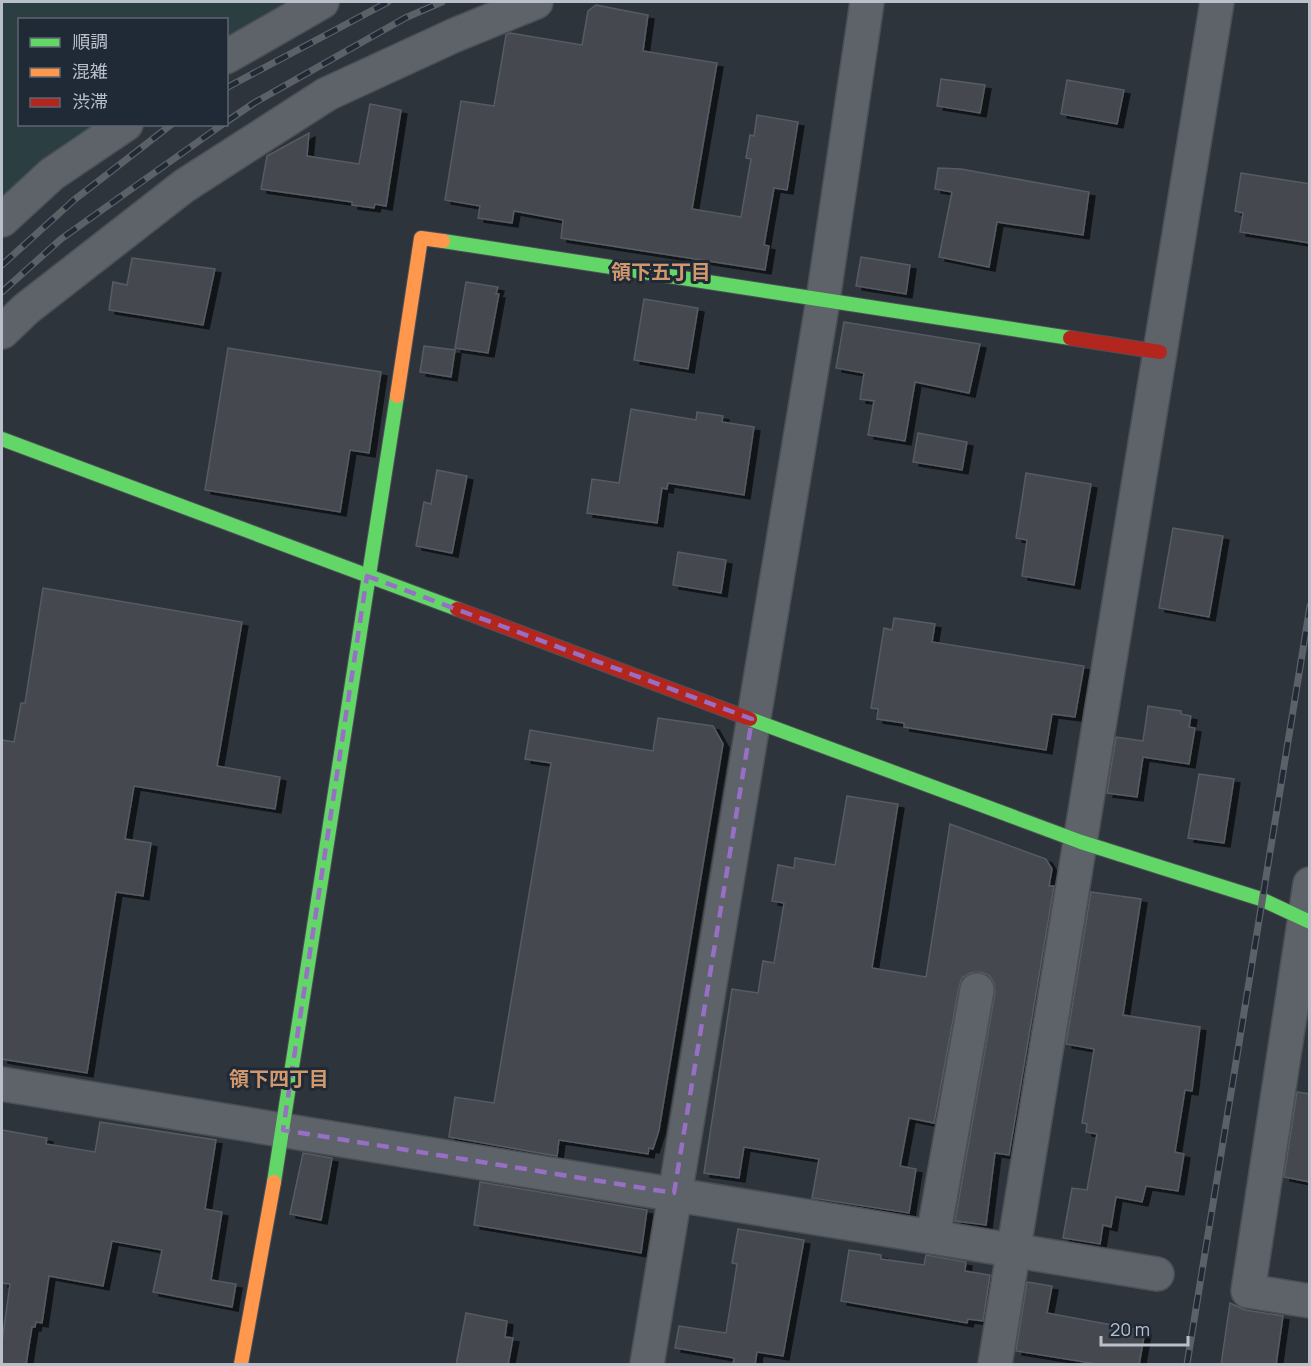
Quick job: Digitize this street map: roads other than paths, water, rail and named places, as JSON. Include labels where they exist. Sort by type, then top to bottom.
[{"type":"street","points":[[228,56],[322,2]]},
{"type":"street","points":[[2,332],[26,309],[184,186],[327,94],[455,34],[536,2]]},
{"type":"street","points":[[647,1365],[823,300],[867,2]]},
{"type":"street","points":[[995,1365],[1216,2]]},
{"type":"street","points":[[2,220],[52,174],[123,126]]},
{"type":"street","points":[[241,1365],[283,1130],[421,238],[1160,352]]},
{"type":"street","points":[[2,439],[1081,842],[1261,899],[1307,921]]},
{"type":"street","points":[[1310,884],[1307,921],[1248,1291],[1310,1301]]},
{"type":"street","points":[[933,1237],[977,990]]},
{"type":"street","points":[[2,1084],[1157,1274]]},
{"type":"railway","points":[[228,87],[388,2]]},
{"type":"railway","points":[[228,121],[254,103],[405,18],[442,2]]},
{"type":"railway","points":[[2,265],[74,200],[169,126]]},
{"type":"railway","points":[[2,292],[61,239],[220,126]]},
{"type":"railway","points":[[1187,1364],[1310,606]]},
{"type":"district","name":"領下五丁目","points":[[661,271]]},
{"type":"district","name":"領下四丁目","points":[[279,1078]]}]
